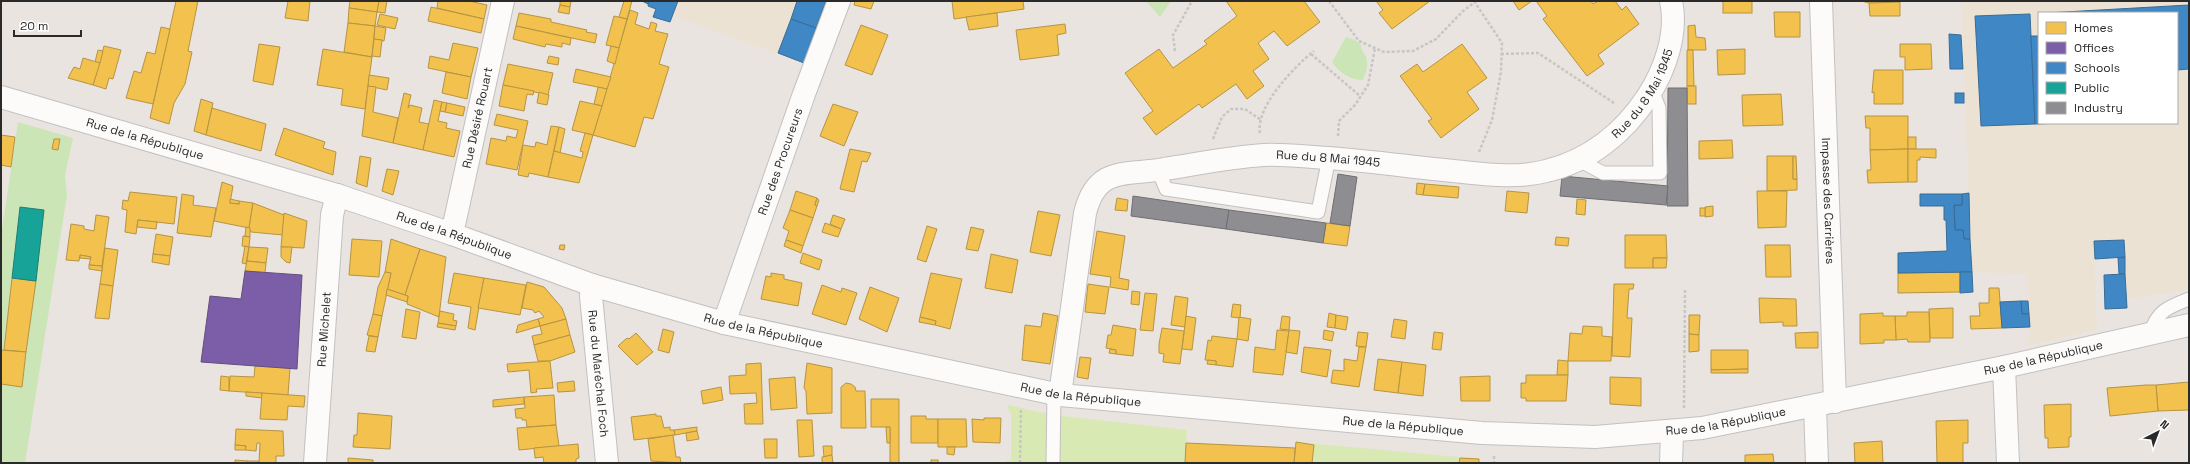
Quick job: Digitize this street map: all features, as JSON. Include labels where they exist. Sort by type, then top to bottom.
[{"type":"street","name":"Rue Désiré Rouart","points":[[452,234],[503,1]]},
{"type":"street","name":"Rue des Procureurs","points":[[724,323],[839,1]]},
{"type":"street","name":"Rue du 8 Mai 1945","points":[[1057,394],[1089,198],[1092,191],[1116,174],[1158,170],[1264,155],[1329,158],[1470,173],[1515,176],[1547,171],[1577,159],[1598,148],[1614,136],[1631,119],[1652,90],[1670,49],[1673,10],[1671,1]]},
{"type":"street","name":"Impasse des Carrières","points":[[1817,463],[1825,404],[1821,1]]},
{"type":"street","name":"Rue de la République","points":[[1,97],[337,195],[452,234],[592,285],[724,323],[1057,394],[1482,433],[1595,437],[1678,431],[1825,404],[2004,367],[2189,325]]},
{"type":"street","name":"Rue Michelet","points":[[315,463],[332,215],[337,195]]},
{"type":"street","name":"Rue du Maréchal Foch","points":[[592,285],[591,296],[607,463]]},
{"type":"street","points":[[2004,367],[2008,463]]},
{"type":"street","points":[[1671,463],[1678,431]]},
{"type":"lane","points":[[1577,159],[1604,173],[1660,173],[1659,108],[1652,90]]},
{"type":"lane","points":[[1158,170],[1166,189],[1318,212],[1329,158]]},
{"type":"lane","points":[[2150,334],[2154,322],[2166,307],[2189,299]]},
{"type":"lane","points":[[1053,463],[1057,394]]},
{"type":"path","points":[[1175,51],[1173,35],[1192,1]]},
{"type":"path","points":[[1329,1],[1360,41],[1384,52],[1413,51],[1436,39],[1474,1],[1502,43],[1502,54],[1501,72],[1492,120],[1470,173]]},
{"type":"path","points":[[1339,121],[1368,85],[1375,48]]},
{"type":"path","points":[[1264,155],[1259,127],[1262,111],[1279,87],[1314,51]]},
{"type":"path","points":[[1502,54],[1538,53],[1614,103],[1631,119]]},
{"type":"path","points":[[1311,54],[1360,96]]},
{"type":"path","points":[[1204,163],[1217,126],[1231,109],[1245,109],[1261,120]]},
{"type":"path","points":[[1678,431],[1685,290]]},
{"type":"path","points":[[1020,463],[1021,408]]},
{"type":"shaded area","points":[[642,1],[826,1],[804,63],[673,16],[670,22],[653,17],[656,9]]},
{"type":"shaded area","points":[[1961,1],[2189,1],[2189,282],[2186,290],[2127,299],[2124,240],[2094,241],[2097,330],[2028,345],[2030,327],[2027,274],[1972,272]]},
{"type":"green space","points":[[1146,1],[1171,1],[1160,17]]},
{"type":"green space","points":[[1346,37],[1355,40],[1361,45],[1366,57],[1367,66],[1363,80],[1354,79],[1346,75],[1332,62]]},
{"type":"green space","points":[[18,122],[73,138],[65,175],[67,195],[25,463],[1,463],[1,236]]},
{"type":"green space","points":[[1008,405],[1053,415],[1187,430],[1186,443],[1295,448],[1296,442],[1479,459],[1479,463],[1006,463],[1006,461],[1011,460],[1011,413],[1009,412]]},
{"type":"building: Homes","points":[[176,1],[198,1],[188,51],[192,52],[185,84],[174,103],[169,124],[150,118]]},
{"type":"building: Homes","points":[[288,1],[310,1],[308,21],[285,18]]},
{"type":"building: Homes","points":[[350,1],[379,1],[377,12],[349,8]]},
{"type":"building: Homes","points":[[379,1],[387,1],[385,13],[377,12]]},
{"type":"building: Homes","points":[[438,1],[469,1],[487,5],[484,19],[437,8]]},
{"type":"building: Homes","points":[[560,1],[571,1],[570,7],[560,5]]},
{"type":"building: Homes","points":[[624,1],[632,1],[627,19],[619,17]]},
{"type":"building: Homes","points":[[855,1],[874,1],[871,9],[854,5]]},
{"type":"building: Homes","points":[[952,1],[1023,1],[1024,9],[954,19]]},
{"type":"building: Homes","points":[[1226,1],[1304,1],[1320,22],[1287,46],[1274,31],[1258,43],[1269,59],[1253,71],[1264,86],[1247,99],[1236,84],[1202,108],[1199,104],[1156,135],[1143,118],[1153,111],[1125,73],[1159,49],[1173,68],[1207,44],[1204,41],[1237,16]]},
{"type":"building: Homes","points":[[1376,1],[1430,1],[1392,29],[1379,13],[1383,10]]},
{"type":"building: Homes","points":[[1513,1],[1532,1],[1519,10]]},
{"type":"building: Homes","points":[[1536,1],[1591,1],[1593,4],[1598,1],[1615,1],[1622,10],[1626,6],[1639,24],[1598,55],[1604,64],[1587,76],[1543,19],[1547,16]]},
{"type":"building: Homes","points":[[1723,1],[1752,1],[1752,13],[1723,13]]},
{"type":"building: Homes","points":[[1861,1],[1900,1],[1900,2],[1869,3]]},
{"type":"building: Homes","points":[[1900,2],[1900,16],[1870,16],[1869,3]]},
{"type":"building: Homes","points":[[560,5],[570,7],[569,14],[558,12]]},
{"type":"building: Homes","points":[[431,7],[484,19],[481,33],[428,21]]},
{"type":"building: Homes","points":[[349,8],[377,12],[375,26],[348,23]]},
{"type":"building: Homes","points":[[630,10],[638,13],[635,24],[649,29],[651,22],[657,24],[655,31],[668,34],[659,64],[669,67],[653,119],[644,117],[635,147],[593,135]]},
{"type":"building: Homes","points":[[1774,12],[1800,12],[1800,37],[1775,37]]},
{"type":"building: Homes","points":[[519,13],[551,19],[551,22],[587,30],[586,32],[597,34],[595,43],[516,26]]},
{"type":"building: Homes","points":[[997,13],[998,26],[969,30],[966,17]]},
{"type":"building: Homes","points":[[380,14],[398,18],[395,29],[377,25]]},
{"type":"building: Homes","points":[[614,16],[627,19],[619,48],[606,45]]},
{"type":"building: Homes","points":[[348,23],[375,26],[372,57],[344,52]]},
{"type":"building: Homes","points":[[1065,24],[1066,33],[1057,35],[1059,55],[1020,60],[1016,30]]},
{"type":"building: Homes","points":[[861,25],[888,35],[872,75],[845,65]]},
{"type":"building: Homes","points":[[1695,25],[1696,37],[1705,38],[1706,50],[1688,50],[1688,26]]},
{"type":"building: Homes","points":[[375,26],[386,28],[384,41],[374,39]]},
{"type":"building: Homes","points":[[516,26],[571,38],[570,45],[562,43],[562,47],[546,44],[545,47],[513,39]]},
{"type":"building: Homes","points":[[161,27],[170,29],[153,104],[126,98],[134,71],[141,73],[147,52],[155,54]]},
{"type":"building: Homes","points":[[374,39],[382,40],[380,57],[372,56]]},
{"type":"building: Homes","points":[[453,43],[478,48],[471,77],[428,68],[430,56],[449,60]]},
{"type":"building: Homes","points":[[259,44],[280,47],[273,85],[253,81]]},
{"type":"building: Homes","points":[[1462,44],[1487,78],[1467,92],[1479,109],[1441,138],[1428,121],[1432,119],[1400,76],[1417,64],[1423,72]]},
{"type":"building: Homes","points":[[1900,44],[1931,44],[1932,69],[1905,70],[1905,57],[1900,57]]},
{"type":"building: Homes","points":[[104,46],[121,50],[113,79],[109,78],[106,89],[93,85]]},
{"type":"building: Homes","points":[[611,46],[619,48],[615,64],[607,61]]},
{"type":"building: Homes","points":[[323,49],[372,57],[365,109],[341,105],[343,89],[317,85]]},
{"type":"building: Homes","points":[[1745,49],[1745,74],[1718,75],[1717,50]]},
{"type":"building: Homes","points":[[98,50],[103,51],[100,63],[95,62]]},
{"type":"building: Homes","points":[[1687,50],[1693,50],[1694,86],[1687,86]]},
{"type":"building: Homes","points":[[549,56],[559,58],[558,65],[547,63]]},
{"type":"building: Homes","points":[[83,58],[100,63],[93,85],[68,78],[74,67],[80,69]]},
{"type":"building: Homes","points":[[508,64],[553,73],[548,95],[503,85]]},
{"type":"building: Homes","points":[[576,69],[611,77],[607,89],[573,82]]},
{"type":"building: Homes","points":[[1874,70],[1903,70],[1903,104],[1874,104],[1874,92],[1872,93]]},
{"type":"building: Homes","points":[[446,72],[471,77],[467,99],[442,93]]},
{"type":"building: Homes","points":[[369,75],[389,78],[387,90],[368,86]]},
{"type":"building: Homes","points":[[503,85],[534,91],[533,95],[527,94],[524,111],[499,106]]},
{"type":"building: Homes","points":[[368,86],[376,87],[373,112],[398,118],[393,143],[362,136]]},
{"type":"building: Homes","points":[[1687,86],[1696,86],[1696,104],[1687,104]]},
{"type":"building: Homes","points":[[598,87],[607,89],[602,106],[594,104]]},
{"type":"building: Homes","points":[[539,92],[549,95],[547,105],[537,103]]},
{"type":"building: Homes","points":[[404,93],[411,95],[408,108],[410,105],[422,108],[419,122],[429,124],[423,150],[393,143]]},
{"type":"building: Homes","points":[[1781,94],[1783,125],[1743,126],[1742,95]]},
{"type":"building: Homes","points":[[201,99],[213,103],[206,135],[194,131]]},
{"type":"building: Homes","points":[[434,100],[442,102],[438,121],[447,123],[446,128],[460,131],[454,157],[423,150]]},
{"type":"building: Homes","points":[[580,101],[602,106],[593,135],[572,130]]},
{"type":"building: Homes","points":[[442,102],[447,103],[445,112],[440,111]]},
{"type":"building: Homes","points":[[447,103],[465,107],[463,116],[445,112]]},
{"type":"building: Homes","points":[[833,104],[858,112],[844,146],[820,136]]},
{"type":"building: Homes","points":[[212,108],[266,124],[261,151],[206,135]]},
{"type":"building: Homes","points":[[497,114],[528,121],[517,170],[486,164],[491,138],[506,141],[507,136],[516,138],[518,130],[494,125]]},
{"type":"building: Homes","points":[[1865,116],[1908,116],[1908,149],[1870,150],[1870,128],[1866,128]]},
{"type":"building: Homes","points":[[551,126],[559,127],[548,177],[529,173],[528,177],[518,175],[523,145],[535,147],[536,142],[547,145]]},
{"type":"building: Homes","points":[[559,127],[565,129],[560,153],[554,151]]},
{"type":"building: Homes","points":[[284,128],[325,142],[323,148],[336,152],[333,175],[275,155]]},
{"type":"building: Homes","points":[[585,133],[593,135],[579,183],[548,177],[554,151],[582,158],[583,152],[580,151]]},
{"type":"building: Homes","points":[[1,135],[15,137],[11,167],[1,165]]},
{"type":"building: Homes","points":[[1908,137],[1916,137],[1916,149],[1908,149]]},
{"type":"building: Homes","points":[[54,139],[60,139],[58,150],[52,149]]},
{"type":"building: Homes","points":[[1732,140],[1733,158],[1699,159],[1699,141]]},
{"type":"building: Homes","points":[[850,149],[871,153],[867,162],[862,161],[854,192],[840,189]]},
{"type":"building: Homes","points":[[1908,149],[1908,182],[1868,183],[1867,170],[1871,170],[1870,150]]},
{"type":"building: Homes","points":[[1908,149],[1936,149],[1936,158],[1920,157],[1920,160],[1917,160],[1917,182],[1908,182]]},
{"type":"building: Homes","points":[[360,156],[371,158],[367,187],[356,183]]},
{"type":"building: Homes","points":[[1767,156],[1793,156],[1793,179],[1797,179],[1797,190],[1767,191]]},
{"type":"building: Homes","points":[[1793,156],[1796,156],[1797,179],[1793,179]]},
{"type":"building: Homes","points":[[387,169],[399,171],[393,195],[382,191]]},
{"type":"building: Homes","points":[[222,182],[233,186],[230,203],[239,204],[239,201],[253,203],[249,228],[214,221]]},
{"type":"building: Homes","points":[[1417,183],[1425,184],[1423,195],[1416,194]]},
{"type":"building: Homes","points":[[1425,184],[1459,187],[1458,198],[1423,195]]},
{"type":"building: Homes","points":[[796,191],[817,198],[815,205],[817,206],[813,218],[790,210]]},
{"type":"building: Homes","points":[[1507,191],[1529,193],[1527,213],[1505,211]]},
{"type":"building: Homes","points":[[1757,191],[1787,191],[1786,227],[1758,228]]},
{"type":"building: Homes","points":[[130,192],[177,197],[174,224],[138,220],[136,234],[125,232],[127,210],[122,209],[123,200],[128,201]]},
{"type":"building: Homes","points":[[182,194],[194,196],[193,205],[216,208],[211,237],[177,233]]},
{"type":"building: Homes","points":[[817,198],[819,200],[817,206],[815,205]]},
{"type":"building: Homes","points":[[1117,198],[1128,200],[1127,211],[1115,210]]},
{"type":"building: Homes","points":[[230,199],[239,201],[239,204],[230,203]]},
{"type":"building: Homes","points":[[1577,199],[1586,200],[1585,215],[1576,214]]},
{"type":"building: Homes","points":[[253,203],[284,215],[283,235],[251,232],[249,228]]},
{"type":"building: Homes","points":[[1713,206],[1713,216],[1705,217],[1705,207]]},
{"type":"building: Homes","points":[[1700,208],[1705,208],[1705,216],[1700,216]]},
{"type":"building: Homes","points":[[790,210],[813,218],[803,246],[786,240],[789,231],[783,228]]},
{"type":"building: Homes","points":[[1038,211],[1060,215],[1051,256],[1030,252]]},
{"type":"building: Homes","points":[[284,213],[307,221],[304,248],[281,247]]},
{"type":"building: Homes","points":[[96,215],[109,217],[102,266],[89,265],[91,257],[80,255],[79,261],[66,260],[71,224],[84,226],[84,229],[94,231]]},
{"type":"building: Homes","points":[[833,215],[845,219],[841,229],[830,224]]},
{"type":"building: Homes","points":[[138,220],[157,222],[156,229],[137,227]]},
{"type":"building: Homes","points":[[825,223],[841,229],[838,237],[822,232]]},
{"type":"building: Homes","points":[[1326,223],[1350,226],[1347,246],[1323,243]]},
{"type":"building: Homes","points":[[927,226],[937,229],[926,262],[917,259]]},
{"type":"building: Homes","points":[[246,227],[250,228],[250,237],[245,236]]},
{"type":"building: Homes","points":[[971,227],[984,230],[978,251],[966,249]]},
{"type":"building: Homes","points":[[1097,231],[1125,236],[1119,278],[1129,280],[1128,290],[1110,287],[1111,277],[1090,274]]},
{"type":"building: Homes","points":[[156,234],[173,237],[170,256],[153,254]]},
{"type":"building: Homes","points":[[1625,235],[1666,235],[1667,258],[1653,258],[1653,268],[1625,268]]},
{"type":"building: Homes","points":[[243,236],[250,237],[249,247],[242,246]]},
{"type":"building: Homes","points":[[1556,237],[1569,238],[1568,246],[1555,245]]},
{"type":"building: Homes","points":[[352,239],[382,241],[379,277],[349,275]]},
{"type":"building: Homes","points":[[391,239],[420,249],[405,295],[387,289],[391,273],[385,272]]},
{"type":"building: Homes","points":[[786,240],[803,246],[801,253],[784,246]]},
{"type":"building: Homes","points":[[560,245],[565,245],[564,250],[559,249]]},
{"type":"building: Homes","points":[[1765,245],[1790,245],[1791,277],[1766,277]]},
{"type":"building: Homes","points":[[245,246],[249,247],[246,264],[242,263]]},
{"type":"building: Homes","points":[[249,247],[268,248],[266,263],[247,261]]},
{"type":"building: Homes","points":[[281,247],[292,247],[290,263],[286,262],[281,257]]},
{"type":"building: Homes","points":[[105,248],[118,250],[113,286],[100,284]]},
{"type":"building: Homes","points":[[420,249],[446,257],[439,317],[407,304],[408,296],[405,295]]},
{"type":"building: Homes","points":[[803,253],[822,260],[819,270],[800,263]]},
{"type":"building: Homes","points":[[153,254],[170,256],[169,265],[152,262]]},
{"type":"building: Homes","points":[[991,254],[1018,260],[1012,293],[985,288]]},
{"type":"building: Homes","points":[[80,255],[91,257],[90,259],[80,258]]},
{"type":"building: Homes","points":[[1653,258],[1667,258],[1666,268],[1653,268]]},
{"type":"building: Homes","points":[[247,261],[266,263],[265,273],[245,271]]},
{"type":"building: Homes","points":[[89,265],[102,266],[102,271],[89,269]]},
{"type":"building: Homes","points":[[385,272],[391,273],[382,316],[373,314],[378,287]]},
{"type":"building: Homes","points":[[1960,272],[1960,292],[1898,293],[1898,273]]},
{"type":"building: Homes","points":[[454,273],[484,278],[475,330],[468,328],[471,307],[448,303]]},
{"type":"building: Homes","points":[[771,273],[784,275],[784,279],[802,283],[798,306],[761,299],[766,276],[771,277]]},
{"type":"building: Homes","points":[[931,273],[962,279],[950,329],[935,325],[936,321],[920,317]]},
{"type":"building: Homes","points":[[12,278],[36,281],[26,352],[4,350]]},
{"type":"building: Homes","points":[[484,278],[526,285],[520,315],[478,308]]},
{"type":"building: Homes","points":[[527,282],[544,287],[562,308],[566,319],[540,326],[538,319],[544,317],[539,311],[535,313],[533,310],[522,308]]},
{"type":"building: Homes","points":[[100,284],[113,286],[109,319],[95,318]]},
{"type":"building: Homes","points":[[1088,284],[1109,287],[1105,314],[1085,312]]},
{"type":"building: Homes","points":[[1614,284],[1634,284],[1633,289],[1629,289],[1627,318],[1632,318],[1630,357],[1612,356]]},
{"type":"building: Homes","points":[[822,285],[841,292],[842,288],[857,293],[846,325],[812,314]]},
{"type":"building: Homes","points":[[870,287],[899,298],[887,332],[859,319]]},
{"type":"building: Homes","points":[[1989,288],[1999,288],[2002,328],[1971,329],[1970,316],[1980,316],[1979,303],[1989,303]]},
{"type":"building: Homes","points":[[387,289],[408,296],[407,302],[386,295]]},
{"type":"building: Homes","points":[[1132,291],[1140,292],[1139,305],[1131,304]]},
{"type":"building: Homes","points":[[1145,293],[1157,294],[1153,331],[1140,330]]},
{"type":"building: Homes","points":[[1175,296],[1188,298],[1185,327],[1171,325]]},
{"type":"building: Homes","points":[[1759,298],[1796,299],[1797,326],[1783,326],[1783,322],[1760,323]]},
{"type":"building: Homes","points":[[1233,304],[1241,305],[1240,318],[1231,317]]},
{"type":"building: Homes","points":[[1953,308],[1953,338],[1930,338],[1929,309]]},
{"type":"building: Homes","points":[[406,309],[420,312],[416,339],[402,337]]},
{"type":"building: Homes","points":[[440,311],[454,314],[453,320],[457,321],[456,326],[438,323]]},
{"type":"building: Homes","points":[[1907,312],[1929,312],[1930,342],[1908,342],[1907,339],[1896,340],[1895,316],[1907,316]]},
{"type":"building: Homes","points":[[1043,313],[1058,316],[1050,364],[1022,360],[1025,325],[1041,327]]},
{"type":"building: Homes","points":[[1329,313],[1336,315],[1335,328],[1327,327]]},
{"type":"building: Homes","points":[[1883,313],[1883,316],[1895,316],[1896,340],[1884,340],[1884,343],[1860,344],[1860,314]]},
{"type":"building: Homes","points":[[373,314],[382,316],[378,337],[367,335]]},
{"type":"building: Homes","points":[[1336,315],[1348,317],[1346,330],[1335,328]]},
{"type":"building: Homes","points":[[1689,315],[1700,315],[1699,335],[1689,334]]},
{"type":"building: Homes","points":[[1186,316],[1196,318],[1192,350],[1182,349]]},
{"type":"building: Homes","points":[[1282,316],[1290,317],[1289,330],[1280,329]]},
{"type":"building: Homes","points":[[920,317],[936,321],[935,325],[919,322]]},
{"type":"building: Homes","points":[[1239,317],[1251,319],[1248,341],[1237,339]]},
{"type":"building: Homes","points":[[538,319],[540,326],[516,333],[518,325]]},
{"type":"building: Homes","points":[[566,319],[570,335],[534,345],[532,336],[542,334],[540,326]]},
{"type":"building: Homes","points":[[1394,319],[1407,321],[1405,339],[1391,337]]},
{"type":"building: Homes","points":[[438,323],[456,326],[455,330],[437,327]]},
{"type":"building: Homes","points":[[1113,325],[1136,329],[1133,356],[1116,354],[1116,350],[1106,348],[1108,335],[1111,335]]},
{"type":"building: Homes","points":[[1583,326],[1602,327],[1602,336],[1612,337],[1611,361],[1568,361],[1570,333],[1582,334]]},
{"type":"building: Homes","points":[[1162,328],[1184,331],[1180,364],[1163,362],[1164,354],[1159,353]]},
{"type":"building: Homes","points":[[663,329],[674,332],[669,353],[658,350]]},
{"type":"building: Homes","points":[[1277,330],[1289,331],[1283,375],[1253,372],[1255,347],[1275,350]]},
{"type":"building: Homes","points":[[1289,330],[1300,331],[1297,354],[1286,352]]},
{"type":"building: Homes","points":[[1324,330],[1334,332],[1332,341],[1323,339]]},
{"type":"building: Homes","points":[[1358,332],[1368,333],[1366,347],[1356,346]]},
{"type":"building: Homes","points":[[1434,332],[1443,333],[1441,350],[1432,349]]},
{"type":"building: Homes","points":[[1818,332],[1818,348],[1796,348],[1795,333]]},
{"type":"building: Homes","points":[[636,333],[653,352],[637,365],[618,346],[627,338],[629,339]]},
{"type":"building: Homes","points":[[1689,334],[1699,335],[1699,351],[1689,352]]},
{"type":"building: Homes","points":[[570,335],[575,352],[550,361],[538,361],[534,345]]},
{"type":"building: Homes","points":[[369,336],[378,337],[375,352],[366,351]]},
{"type":"building: Homes","points":[[1212,336],[1237,339],[1233,367],[1216,365],[1216,361],[1205,360],[1208,340],[1211,341]]},
{"type":"building: Homes","points":[[1304,347],[1331,350],[1327,377],[1301,372]]},
{"type":"building: Homes","points":[[1359,347],[1366,347],[1359,387],[1331,383],[1333,370],[1344,371],[1344,359],[1357,361]]},
{"type":"building: Homes","points":[[1110,349],[1116,350],[1116,354],[1109,353]]},
{"type":"building: Homes","points":[[1,350],[26,352],[22,387],[1,384]]},
{"type":"building: Homes","points":[[1711,350],[1748,350],[1748,369],[1711,370]]},
{"type":"building: Homes","points":[[1080,357],[1091,358],[1088,379],[1077,377]]},
{"type":"building: Homes","points":[[1378,359],[1402,362],[1398,393],[1374,390]]},
{"type":"building: Homes","points":[[1208,360],[1216,361],[1216,365],[1207,364]]},
{"type":"building: Homes","points":[[1558,360],[1568,361],[1568,375],[1557,375]]},
{"type":"building: Homes","points":[[550,361],[553,388],[536,389],[537,392],[531,393],[529,370],[508,372],[507,364]]},
{"type":"building: Homes","points":[[1402,362],[1426,365],[1423,396],[1398,393]]},
{"type":"building: Homes","points":[[761,363],[763,424],[745,424],[744,404],[757,403],[756,393],[730,394],[729,376],[746,375],[746,364]]},
{"type":"building: Homes","points":[[807,363],[832,368],[832,413],[807,414],[806,391],[804,388]]},
{"type":"building: Homes","points":[[255,366],[290,368],[288,395],[229,391],[230,376],[254,377]]},
{"type":"building: Homes","points":[[1748,369],[1748,373],[1711,373],[1711,370]]},
{"type":"building: Homes","points":[[1526,375],[1568,375],[1566,401],[1526,401],[1526,398],[1521,398],[1521,383],[1526,383]]},
{"type":"building: Homes","points":[[221,376],[229,377],[229,391],[220,390]]},
{"type":"building: Homes","points":[[1490,376],[1490,401],[1461,401],[1460,377]]},
{"type":"building: Homes","points":[[795,377],[797,408],[771,410],[769,379]]},
{"type":"building: Homes","points":[[1610,377],[1641,378],[1641,406],[1610,404]]},
{"type":"building: Homes","points":[[574,381],[575,391],[558,392],[557,383]]},
{"type":"building: Homes","points":[[2189,382],[2189,410],[2158,411],[2156,385]]},
{"type":"building: Homes","points":[[846,383],[855,387],[856,391],[865,391],[866,428],[841,428],[841,387]]},
{"type":"building: Homes","points":[[2156,385],[2158,411],[2110,416],[2107,388]]},
{"type":"building: Homes","points":[[721,387],[723,400],[703,404],[701,391]]},
{"type":"building: Homes","points":[[246,392],[262,393],[262,398],[246,396]]},
{"type":"building: Homes","points":[[262,393],[305,396],[304,407],[288,406],[287,420],[260,419]]},
{"type":"building: Homes","points":[[554,395],[556,425],[527,427],[526,420],[516,418],[515,409],[525,408],[524,397]]},
{"type":"building: Homes","points":[[524,397],[524,404],[493,407],[493,400]]},
{"type":"building: Homes","points":[[871,399],[899,399],[899,463],[890,463],[890,427],[871,427]]},
{"type":"building: Homes","points":[[2071,404],[2071,437],[2069,437],[2069,447],[2048,448],[2048,438],[2045,438],[2044,405]]},
{"type":"building: Homes","points":[[358,413],[392,416],[390,449],[353,447],[354,435],[357,435]]},
{"type":"building: Homes","points":[[656,414],[656,416],[661,416],[664,428],[670,427],[670,430],[674,430],[675,435],[634,440],[631,417]]},
{"type":"building: Homes","points":[[911,416],[926,416],[926,419],[938,419],[938,443],[911,443]]},
{"type":"building: Homes","points":[[984,418],[1001,418],[1000,443],[973,442],[972,419],[984,420]]},
{"type":"building: Homes","points":[[938,419],[966,419],[967,447],[938,447]]},
{"type":"building: Homes","points":[[797,420],[812,420],[814,456],[799,457]]},
{"type":"building: Homes","points":[[1968,420],[1968,443],[1963,443],[1963,463],[1937,463],[1936,421]]},
{"type":"building: Homes","points":[[556,425],[559,446],[519,450],[517,428]]},
{"type":"building: Homes","points":[[697,427],[697,431],[675,435],[674,430]]},
{"type":"building: Homes","points":[[886,427],[890,427],[890,443],[887,443]]},
{"type":"building: Homes","points":[[236,429],[283,431],[284,456],[276,456],[276,463],[259,463],[260,443],[257,443],[256,451],[245,450],[246,446],[235,445]]},
{"type":"building: Homes","points":[[697,431],[699,439],[687,441],[686,433]]},
{"type":"building: Homes","points":[[673,435],[676,457],[680,457],[681,463],[651,461],[648,439]]},
{"type":"building: Homes","points":[[764,439],[777,439],[777,458],[765,458]]},
{"type":"building: Homes","points":[[1882,441],[1883,463],[1855,463],[1854,443]]},
{"type":"building: Homes","points":[[1296,442],[1314,445],[1312,463],[1294,463]]},
{"type":"building: Homes","points":[[1186,443],[1295,448],[1294,463],[1185,463]]},
{"type":"building: Homes","points":[[578,444],[579,458],[576,459],[576,463],[544,463],[543,457],[535,458],[534,448]]},
{"type":"building: Homes","points":[[235,445],[246,446],[245,450],[235,450]]},
{"type":"building: Homes","points":[[823,446],[832,446],[832,455],[824,457]]},
{"type":"building: Homes","points":[[947,447],[955,447],[954,455],[947,454]]},
{"type":"building: Homes","points":[[1773,454],[1774,463],[1745,463],[1745,455]]},
{"type":"building: Homes","points":[[832,455],[833,463],[822,463],[822,457]]},
{"type":"building: Homes","points":[[348,458],[373,460],[373,463],[348,463]]},
{"type":"building: Homes","points":[[1460,458],[1479,459],[1479,463],[1459,463]]},
{"type":"building: Homes","points":[[235,460],[248,461],[248,463],[235,463]]},
{"type":"building: Homes","points":[[931,460],[938,460],[938,463],[931,463]]},
{"type":"building: Homes","points":[[248,461],[259,461],[259,463],[248,463]]},
{"type":"building: Offices","points":[[245,271],[302,275],[297,369],[201,362],[210,296],[241,299]]},
{"type":"building: Schools","points":[[642,1],[649,1],[648,4]]},
{"type":"building: Schools","points":[[649,1],[678,1],[670,22],[653,17],[656,9],[648,6]]},
{"type":"building: Schools","points":[[797,1],[826,1],[816,28],[791,19]]},
{"type":"building: Schools","points":[[2189,5],[2189,69],[2178,70],[2178,12],[2064,12]]},
{"type":"building: Schools","points":[[2030,14],[2035,124],[1981,126],[1975,16]]},
{"type":"building: Schools","points":[[791,19],[816,28],[804,63],[778,53]]},
{"type":"building: Schools","points":[[1949,34],[1961,35],[1963,69],[1950,69]]},
{"type":"building: Schools","points":[[2031,36],[2038,36],[2038,124],[2035,124]]},
{"type":"building: Schools","points":[[1955,93],[1964,93],[1964,103],[1955,103]]},
{"type":"building: Schools","points":[[1969,193],[1970,239],[1964,239],[1963,230],[1955,230],[1954,205],[1962,205],[1962,194]]},
{"type":"building: Schools","points":[[1920,194],[1962,194],[1962,205],[1954,205],[1955,230],[1963,230],[1964,239],[1970,239],[1972,272],[1898,273],[1898,253],[1947,251],[1944,206],[1920,206]]},
{"type":"building: Schools","points":[[2124,240],[2125,257],[2095,259],[2094,241]]},
{"type":"building: Schools","points":[[2125,257],[2125,274],[2119,274],[2118,258]]},
{"type":"building: Schools","points":[[1960,272],[1972,272],[1973,292],[1960,293]]},
{"type":"building: Schools","points":[[2125,274],[2127,308],[2105,309],[2104,275]]},
{"type":"building: Schools","points":[[2021,301],[2028,301],[2029,314],[2022,314]]},
{"type":"building: Schools","points":[[2021,301],[2022,314],[2029,314],[2030,327],[2002,328],[2000,302]]},
{"type":"building: Public","points":[[20,207],[44,210],[36,281],[12,278]]},
{"type":"building: Industry","points":[[1668,88],[1687,88],[1688,206],[1667,206]]},
{"type":"building: Industry","points":[[1338,174],[1357,177],[1350,226],[1330,223]]},
{"type":"building: Industry","points":[[1562,176],[1668,186],[1666,205],[1560,196]]},
{"type":"building: Industry","points":[[1133,196],[1229,210],[1226,229],[1131,216]]},
{"type":"building: Industry","points":[[1229,210],[1326,223],[1323,243],[1226,229]]}]
